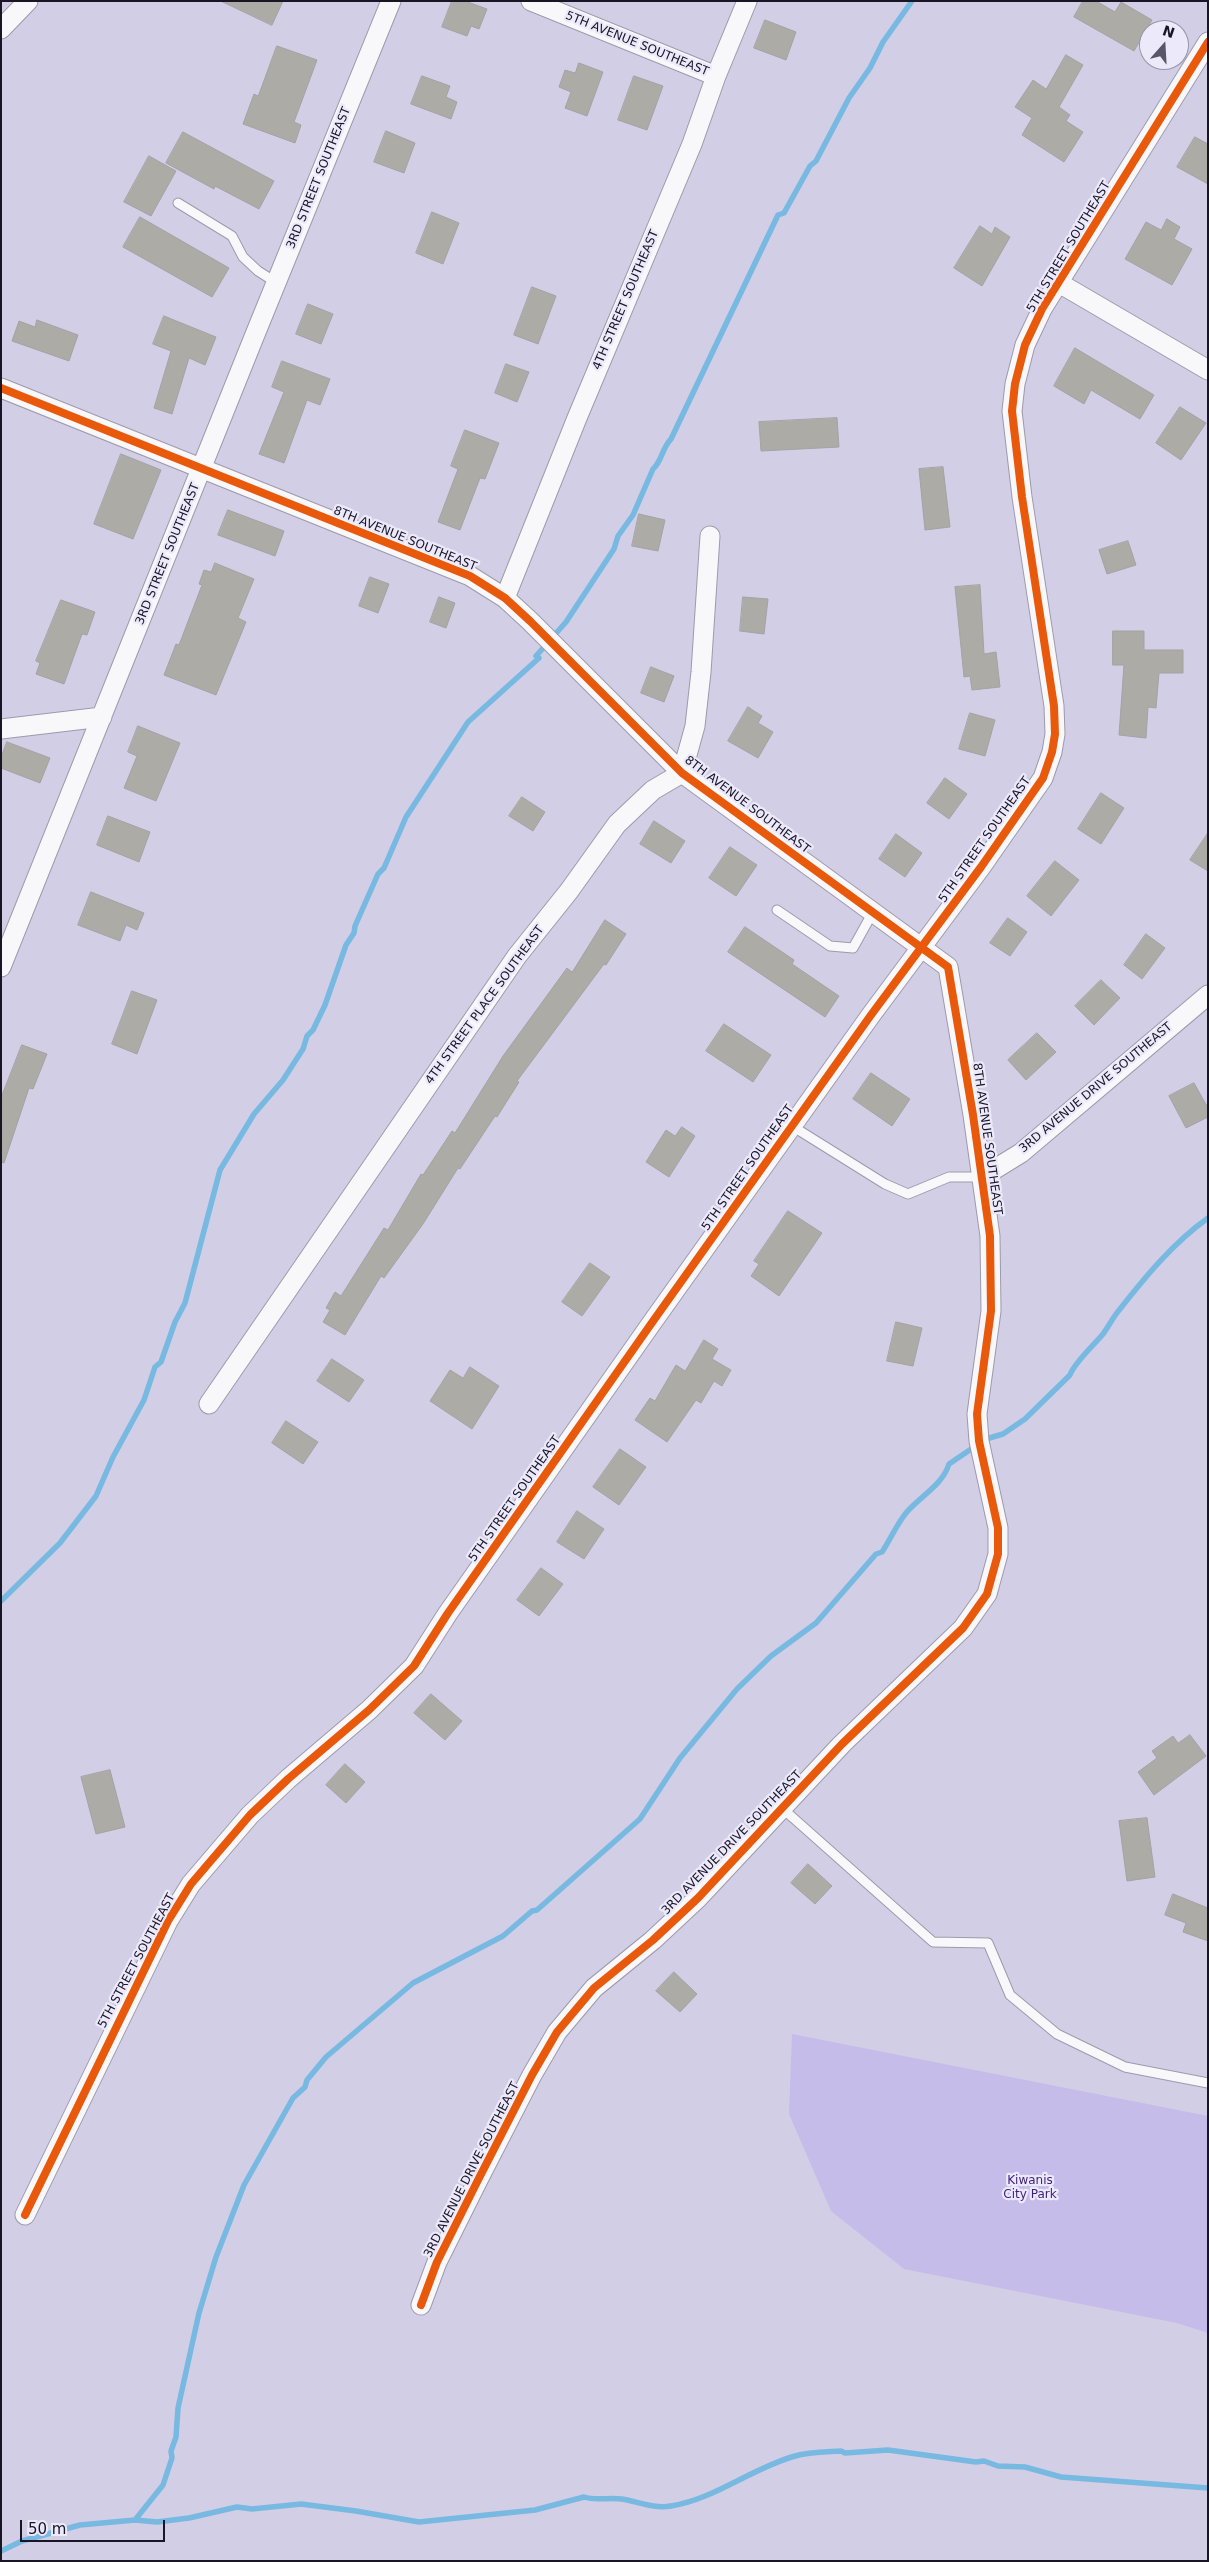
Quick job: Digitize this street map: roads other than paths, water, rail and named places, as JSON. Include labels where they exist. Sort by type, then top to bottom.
[{"type":"street","points":[[1,30],[28,1]]},
{"type":"street","name":"3RD STREET SOUTHEAST","points":[[1,967],[391,1]]},
{"type":"street","name":"5TH AVENUE SOUTHEAST","points":[[531,1],[716,76]]},
{"type":"street","name":"4TH STREET SOUTHEAST","points":[[505,598],[580,409],[692,144],[716,76],[747,1]]},
{"type":"street","name":"5TH STREET SOUTHEAST","points":[[25,2215],[164,1929],[191,1884],[250,1815],[288,1779],[370,1710],[414,1666],[448,1613],[792,1126],[1043,778],[1052,752],[1055,734],[1054,706],[1022,497],[1012,411],[1015,384],[1025,345],[1042,309],[1208,42]]},
{"type":"street","points":[[1059,283],[1208,370]]},
{"type":"street","name":"8TH AVENUE SOUTHEAST","points":[[1,388],[470,576],[505,598],[682,772],[948,967],[990,1236],[992,1286],[977,1414],[979,1441],[994,1508]]},
{"type":"street","points":[[682,772],[695,726],[702,672],[710,536]]},
{"type":"street","points":[[1,729],[102,717]]},
{"type":"street","name":"4TH STREET PLACE SOUTHEAST","points":[[209,1404],[517,956],[569,891],[617,824],[653,790],[682,772]]},
{"type":"street","name":"3RD AVENUE DRIVE SOUTHEAST","points":[[982,1178],[1021,1153],[1208,995]]},
{"type":"street","name":"3RD AVENUE DRIVE SOUTHEAST","points":[[421,2305],[437,2262],[532,2075],[557,2032],[594,1988],[653,1940],[698,1898],[842,1744],[964,1628],[987,1594],[998,1554],[994,1508]]},
{"type":"lane","points":[[178,203],[232,236],[243,256],[258,271],[277,283]]},
{"type":"lane","points":[[777,910],[830,946],[853,948],[873,912]]},
{"type":"lane","points":[[792,1126],[885,1184],[908,1194],[949,1177],[982,1178]]},
{"type":"lane","points":[[782,1808],[933,1942],[988,1943],[1010,1995],[1057,2034],[1125,2067],[1208,2083]]},
{"type":"waterway","points":[[1,1601],[60,1543],[96,1496],[113,1457],[144,1400],[155,1367],[161,1362],[175,1322],[185,1303],[220,1170],[254,1114],[283,1080],[303,1049],[307,1036],[313,1030],[325,1005],[346,945],[354,933],[355,926],[378,874],[384,868],[406,817],[468,722],[539,658],[536,656],[566,622],[614,549],[618,536],[633,515],[653,469],[671,439],[778,215],[784,213],[810,166],[816,161],[849,98],[870,68],[883,42],[912,1]]},
{"type":"waterway","points":[[135,2520],[163,2485],[172,2458],[171,2451],[176,2437],[178,2408],[199,2313],[216,2257],[244,2185],[293,2098],[305,2087],[307,2080],[326,2057],[413,1983],[503,1936],[532,1911],[537,1910],[640,1819],[680,1758],[737,1689],[771,1656],[816,1623],[876,1554],[882,1552],[906,1513],[936,1485],[946,1472],[949,1464],[986,1439],[1003,1434],[1025,1419],[1070,1375],[1140,1284],[1161,1260],[1208,1218]]},
{"type":"waterway","points":[[1,2551],[22,2541],[80,2525],[135,2520],[157,2522],[189,2518],[237,2507],[252,2509],[301,2504],[419,2522],[535,2510],[584,2497],[593,2499],[622,2499],[665,2507],[703,2497],[779,2461],[812,2453],[841,2451],[845,2453],[888,2450],[976,2462],[984,2461],[998,2466],[1025,2467],[1061,2477],[1208,2488]]},
{"type":"park label","name":"Kiwanis City Park","points":[[1030,2188]]}]
